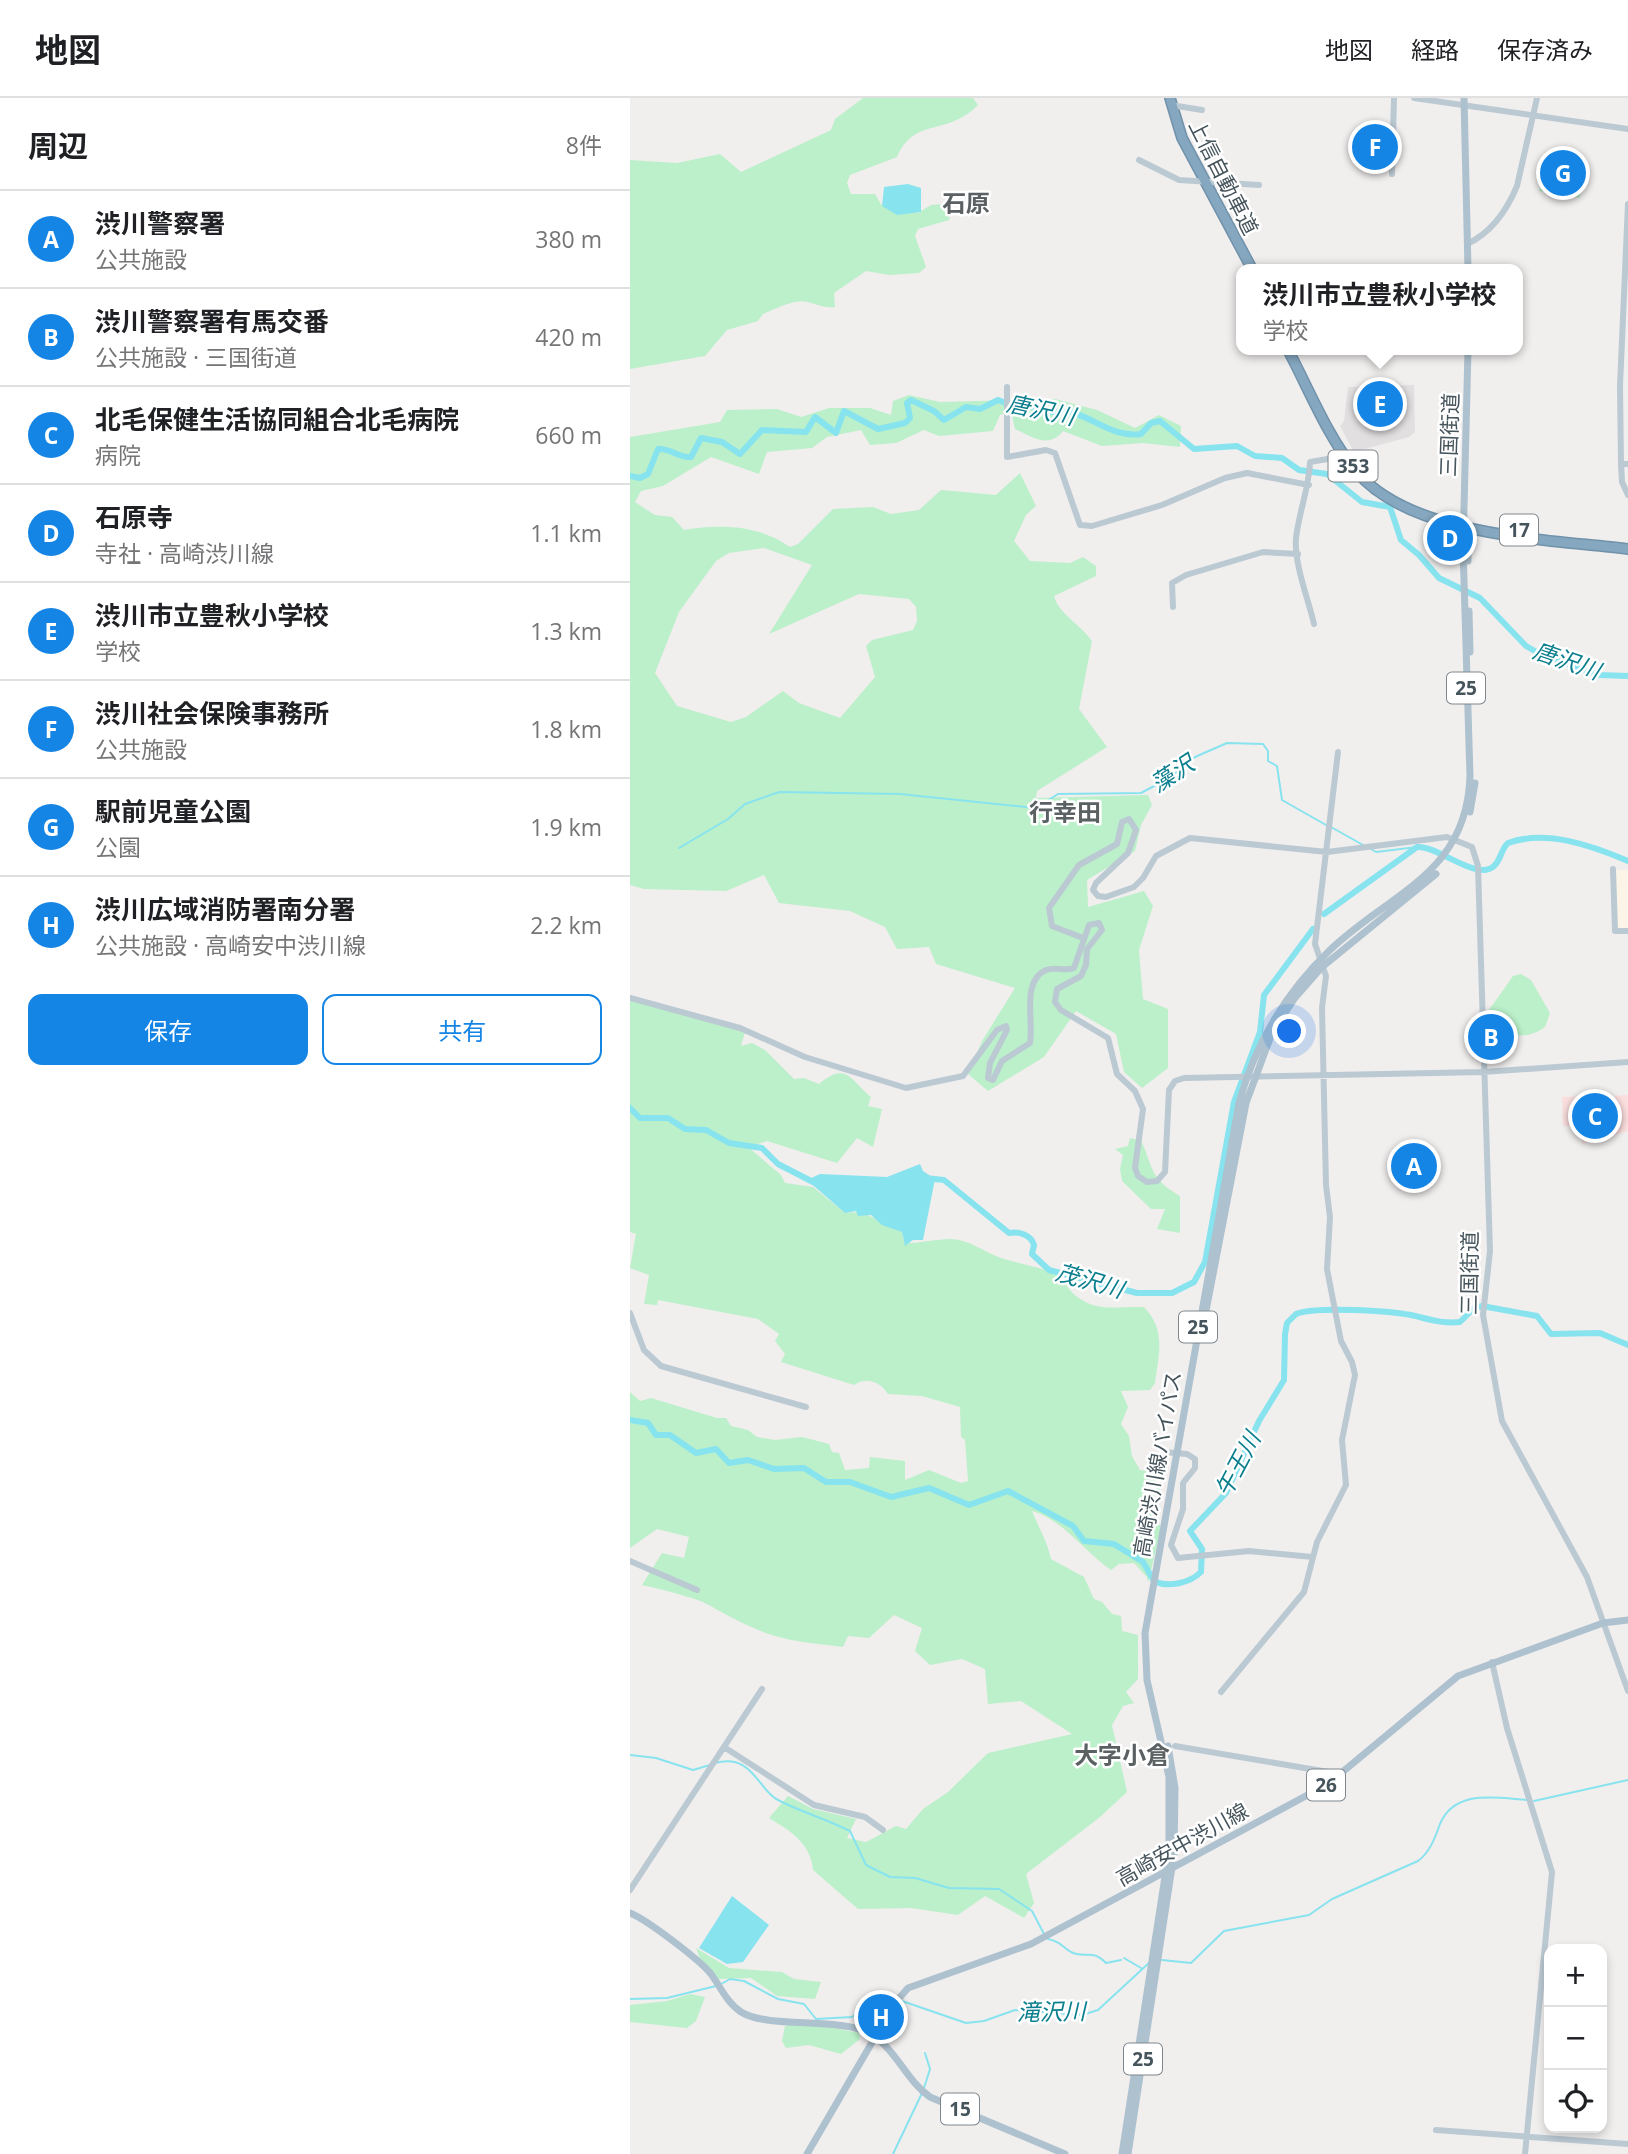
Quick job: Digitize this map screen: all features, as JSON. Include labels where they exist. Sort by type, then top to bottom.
[{"type":"highway","name":"上信自動車道","points":[[1169,100],[1175,134],[1249,264]]},
{"type":"highway","name":"上信自動車道","points":[[1202,181],[1243,264]]},
{"type":"highway","name":"353","points":[[1291,355],[1345,456],[1365,480],[1391,500],[1465,526]]},
{"type":"highway","name":"353","points":[[1297,355],[1335,426],[1368,476],[1409,503],[1465,526]]},
{"type":"highway","name":"17","points":[[1465,526],[1628,547]]},
{"type":"main road","points":[[1464,102],[1468,264]]},
{"type":"main road","name":"三国街道","points":[[1465,526],[1468,355]]},
{"type":"main road","name":"高崎渋川線バイパス","points":[[1128,2154],[1169,1872],[1169,1777],[1147,1680],[1145,1641],[1233,1165],[1244,1078],[1283,1015],[1321,964],[1425,884],[1457,839],[1472,807],[1465,526]]},
{"type":"main road","name":"高崎安中渋川線","points":[[807,2154],[895,2003],[917,1983],[1042,1939],[1169,1872],[1340,1774],[1449,1682],[1492,1662],[1603,1623],[1628,1620]]},
{"type":"main road","name":"15","points":[[630,1913],[642,1918],[699,1962],[737,2009],[749,2015],[857,2029],[875,2038],[903,2064],[919,2088],[930,2097],[1065,2154]]},
{"type":"main road","name":"高崎渋川線バイパス","points":[[1122,2154],[1155,1964]]},
{"type":"street","points":[[1392,174],[1394,98]]},
{"type":"street","points":[[1414,98],[1464,102],[1533,116],[1628,129]]},
{"type":"street","points":[[1467,244],[1501,217],[1511,200],[1537,98]]},
{"type":"street","points":[[1169,100],[1202,110]]},
{"type":"street","points":[[1139,160],[1175,179],[1259,186]]},
{"type":"street","points":[[1628,204],[1620,386],[1624,464],[1622,482],[1628,495]]},
{"type":"street","points":[[1007,387],[1004,437],[1007,457],[1046,450],[1055,453],[1080,525],[1092,526],[1162,505],[1225,478],[1247,473],[1309,485]]},
{"type":"street","points":[[1314,624],[1297,554],[1297,533],[1309,485],[1310,462],[1345,456]]},
{"type":"street","points":[[1173,607],[1172,583],[1186,575],[1263,552],[1297,554]]},
{"type":"street","points":[[1221,1692],[1301,1597],[1308,1584],[1321,1534],[1342,1499],[1346,1485],[1342,1440],[1355,1389],[1354,1369],[1341,1341],[1333,1311],[1327,1269],[1331,1217],[1326,1185],[1322,1008],[1326,980],[1315,944],[1338,752]]},
{"type":"street","points":[[1083,938],[1052,926],[1049,908],[1079,865],[1117,844],[1125,820],[1129,819],[1136,835],[1128,853],[1094,886],[1095,894],[1101,897],[1134,887],[1143,878],[1156,856],[1187,839],[1327,852],[1457,839]]},
{"type":"street","name":"三国街道","points":[[1457,839],[1472,847],[1478,869],[1490,1251],[1484,1306],[1502,1421],[1587,1577],[1628,1691]]},
{"type":"street","points":[[1613,869],[1615,931],[1628,931]]},
{"type":"street","points":[[630,998],[740,1028],[805,1057],[906,1088],[963,1076],[997,1030],[1006,1026],[1007,1030],[988,1070],[988,1078],[993,1080],[1002,1061],[1030,1043],[1033,1026],[1028,1001],[1038,977],[1052,968],[1074,968],[1083,938],[1091,923],[1102,926],[1101,932],[1087,949],[1085,971],[1060,987],[1055,1002],[1061,1010],[1108,1038],[1117,1074],[1140,1097],[1143,1109],[1135,1168],[1142,1181],[1157,1181],[1165,1171],[1168,1098],[1172,1084],[1184,1078],[1483,1072],[1628,1062]]},
{"type":"street","points":[[630,1313],[644,1350],[661,1366],[806,1408]]},
{"type":"street","points":[[1150,1477],[1161,1453],[1191,1455],[1195,1465],[1183,1483],[1183,1509],[1171,1550],[1182,1559],[1249,1551],[1313,1557]]},
{"type":"street","points":[[630,1561],[697,1590]]},
{"type":"street","points":[[1492,1662],[1507,1728],[1552,1872],[1525,2154]]},
{"type":"street","points":[[630,1890],[762,1689]]},
{"type":"street","points":[[1175,1746],[1340,1774]]},
{"type":"street","points":[[724,1747],[814,1805],[865,1817],[883,1830]]},
{"type":"street","points":[[1436,2130],[1628,2144]]},
{"type":"shaded area","points":[[1414,385],[1415,432],[1409,437],[1354,452],[1340,426],[1344,421],[1348,387]]},
{"type":"shaded area","points":[[1614,870],[1628,870],[1628,930],[1616,930]]},
{"type":"shaded area","points":[[1628,1095],[1628,1131],[1582,1144],[1582,1126],[1563,1126],[1562,1097],[1598,1096],[1598,1106],[1615,1106],[1615,1096]]},
{"type":"green space","points":[[863,98],[973,98],[978,105],[955,121],[913,136],[904,144],[897,157],[850,175],[847,183],[851,194],[875,194],[882,206],[918,213],[931,205],[954,203],[949,220],[918,229],[915,236],[926,267],[919,273],[889,275],[866,271],[834,293],[835,307],[803,301],[791,303],[763,314],[758,321],[727,330],[705,356],[630,369],[630,160],[677,163],[720,154],[741,172],[831,130],[835,119]]},
{"type":"green space","points":[[1552,152],[1582,156],[1580,198],[1539,191]]},
{"type":"green space","points":[[909,395],[940,402],[1055,399],[1097,410],[1135,428],[1159,415],[1181,426],[1180,447],[1143,443],[1102,446],[1063,431],[1052,439],[1040,440],[1015,429],[1011,411],[1000,415],[993,431],[939,436],[924,430],[896,443],[870,445],[861,430],[827,437],[812,448],[767,452],[759,474],[711,457],[663,486],[641,491],[635,502],[655,515],[672,517],[684,530],[726,527],[753,530],[790,547],[798,544],[833,509],[873,507],[891,514],[919,510],[941,490],[996,495],[1020,473],[1036,506],[1026,515],[1014,541],[1030,561],[1070,563],[1083,557],[1096,566],[1096,576],[1054,596],[1065,614],[1092,641],[1079,709],[1107,747],[1037,791],[1036,798],[1148,795],[1152,805],[1141,825],[1135,851],[1087,880],[1088,907],[1144,891],[1153,906],[1139,950],[1143,999],[1168,1009],[1168,1068],[1142,1088],[1124,1072],[1116,1034],[1076,1011],[1044,1057],[988,1091],[968,1074],[982,1041],[1015,988],[936,964],[929,947],[897,949],[885,927],[850,911],[779,903],[764,875],[726,891],[644,889],[630,885],[630,437],[720,422],[727,410],[777,409],[801,417],[829,408],[870,408],[891,415],[893,401]],"holes":[[[764,548],[812,565],[769,634],[859,594],[909,599],[916,607],[917,621],[913,630],[872,640],[866,646],[875,677],[840,718],[799,703],[783,691],[746,717],[731,722],[677,706],[655,673],[679,612],[716,561],[729,553]]]},
{"type":"green space","points":[[1521,974],[1531,980],[1550,1013],[1545,1027],[1529,1035],[1520,1036],[1504,1032],[1497,1027],[1489,1010],[1513,976]]},
{"type":"green space","points":[[630,1000],[740,1029],[745,1032],[741,1046],[752,1043],[765,1050],[794,1079],[804,1078],[819,1084],[836,1074],[848,1076],[871,1097],[868,1106],[882,1109],[873,1147],[857,1138],[837,1163],[767,1141],[748,1147],[781,1175],[785,1183],[813,1187],[845,1213],[868,1215],[902,1232],[904,1243],[951,1239],[964,1242],[1001,1258],[1054,1273],[1076,1296],[1092,1305],[1109,1308],[1144,1307],[1156,1324],[1159,1342],[1155,1383],[1150,1390],[1121,1391],[1128,1407],[1121,1424],[1129,1436],[1132,1456],[1140,1470],[1153,1472],[1160,1489],[1149,1501],[1161,1528],[1148,1583],[1147,1577],[1134,1563],[1119,1564],[1111,1570],[1063,1528],[1032,1511],[1051,1559],[1084,1577],[1094,1599],[1102,1602],[1112,1614],[1121,1616],[1122,1631],[1138,1635],[1138,1679],[1126,1692],[1134,1703],[1123,1706],[1112,1725],[1127,1792],[1100,1817],[1026,1874],[1034,1903],[1024,1918],[985,1896],[958,1915],[911,1908],[858,1909],[813,1870],[808,1853],[798,1839],[769,1818],[788,1796],[813,1809],[856,1819],[847,1838],[866,1842],[896,1826],[906,1829],[923,1809],[948,1792],[988,1753],[1072,1734],[1021,1701],[988,1704],[985,1669],[962,1659],[930,1665],[915,1651],[922,1628],[894,1615],[869,1638],[848,1636],[843,1647],[774,1635],[745,1624],[703,1602],[642,1585],[662,1553],[684,1558],[689,1537],[657,1529],[630,1548],[630,1392],[640,1401],[651,1398],[717,1418],[726,1418],[731,1426],[748,1430],[757,1437],[775,1440],[802,1437],[829,1444],[832,1452],[839,1453],[845,1470],[869,1468],[870,1457],[905,1461],[905,1480],[929,1470],[961,1483],[968,1481],[965,1440],[961,1437],[960,1407],[922,1396],[888,1394],[873,1382],[863,1381],[854,1385],[781,1362],[785,1354],[775,1341],[779,1334],[758,1319],[658,1300],[657,1305],[644,1304],[649,1275],[630,1268],[636,1234],[630,1232]]},
{"type":"green space","points":[[1130,1138],[1141,1140],[1157,1178],[1180,1196],[1180,1233],[1157,1229],[1165,1209],[1151,1209],[1122,1181],[1120,1169],[1123,1155],[1115,1149],[1128,1146]]},
{"type":"green space","points":[[696,1948],[729,1968],[782,1972],[794,1979],[821,1982],[815,1999],[777,1996],[751,1978],[718,1979],[700,1959]]},
{"type":"green space","points":[[690,1994],[705,1997],[696,2021],[687,2028],[630,2022],[630,2005],[667,2001]]},
{"type":"green space","points":[[801,2021],[859,2033],[860,2039],[841,2054],[809,2045],[786,2048],[782,2041],[785,2026]]},
{"type":"water","points":[[908,184],[921,188],[921,212],[897,215],[882,206],[884,187]]},
{"type":"water","points":[[920,1164],[923,1171],[935,1179],[923,1240],[913,1240],[905,1246],[902,1232],[882,1225],[871,1215],[858,1216],[856,1211],[845,1213],[807,1180],[820,1174],[887,1177]]},
{"type":"water","points":[[732,1896],[769,1925],[743,1962],[727,1964],[699,1948]]},
{"type":"waterway","name":"唐沢川","points":[[630,476],[640,478],[648,474],[658,449],[691,457],[701,438],[722,442],[740,454],[762,430],[806,432],[815,417],[836,433],[844,411],[878,429],[905,423],[910,418],[907,403],[911,400],[934,411],[944,420],[966,407],[980,409],[998,400],[1011,405],[1027,401],[1039,413],[1073,413],[1122,433],[1141,434],[1151,423],[1160,421],[1194,449],[1237,446],[1255,456],[1282,458],[1299,470],[1327,474],[1362,502],[1390,507],[1401,540],[1419,555],[1439,578],[1480,598],[1526,646],[1540,654],[1599,675],[1628,676]]},
{"type":"waterway","name":"藻沢","points":[[679,848],[728,819],[745,804],[779,792],[900,794],[1036,808],[1058,794],[1141,793],[1171,777],[1195,757],[1227,743],[1263,744],[1268,751],[1268,761],[1277,766],[1282,800],[1326,825]]},
{"type":"waterway","name":"藻沢","points":[[1331,827],[1363,845]]},
{"type":"waterway","name":"茂沢川","points":[[1324,914],[1417,847],[1435,851],[1478,870],[1487,870],[1494,866],[1508,843],[1538,838],[1585,845],[1628,861]]},
{"type":"waterway","name":"藻沢","points":[[1371,849],[1376,852],[1417,847]]},
{"type":"waterway","name":"茂沢川","points":[[925,1178],[944,1180],[1009,1233],[1027,1236],[1034,1245],[1032,1254],[1049,1270],[1137,1293],[1172,1293],[1194,1282],[1205,1262],[1234,1102],[1260,1032],[1264,995],[1313,929]]},
{"type":"waterway","name":"茂沢川","points":[[630,1108],[640,1118],[668,1118],[685,1129],[706,1130],[729,1143],[762,1148],[778,1164],[813,1182]]},
{"type":"waterway","name":"午王川","points":[[630,1420],[648,1423],[656,1435],[670,1435],[696,1453],[716,1449],[729,1463],[748,1460],[774,1469],[804,1468],[826,1482],[850,1482],[891,1497],[929,1488],[969,1505],[1008,1491],[1073,1526],[1084,1541],[1114,1544],[1143,1562],[1154,1581],[1172,1584],[1191,1579],[1201,1572],[1202,1549],[1190,1531],[1226,1493],[1259,1421],[1284,1380],[1285,1334],[1287,1323],[1296,1314],[1319,1310],[1370,1311],[1460,1322],[1474,1308],[1482,1306],[1537,1316],[1551,1334],[1600,1333],[1628,1345]]},
{"type":"waterway","points":[[630,1755],[656,1758],[693,1770],[710,1765]]},
{"type":"waterway","points":[[715,1763],[728,1761],[746,1767],[778,1800],[850,1831],[866,1865],[890,1877],[915,1878],[949,1888],[999,1889],[1032,1911],[1044,1934]]},
{"type":"waterway","name":"滝沢川","points":[[1534,1801],[1628,1780]]},
{"type":"waterway","name":"滝沢川","points":[[1162,1960],[1191,1963],[1224,1931],[1309,1915],[1332,1899],[1418,1861],[1429,1849],[1447,1813],[1467,1800],[1491,1797],[1528,1800]]},
{"type":"waterway","points":[[1048,1939],[1073,1953],[1093,1955],[1106,1963],[1121,1960]]},
{"type":"waterway","points":[[1124,1958],[1141,1968]]},
{"type":"waterway","name":"滝沢川","points":[[902,2001],[966,2023],[984,2021],[1015,2010],[1082,2015],[1098,2010],[1150,1962]]},
{"type":"waterway","name":"滝沢川","points":[[721,1984],[730,1979],[744,1981],[778,1999],[804,2004],[816,2019],[852,2017],[880,1997],[896,1999]]},
{"type":"waterway","name":"滝沢川","points":[[630,1999],[667,1998],[716,1986]]},
{"type":"waterway","points":[[924,2088],[930,2069],[925,2053]]},
{"type":"waterway","points":[[893,2154],[922,2093]]},
{"type":"place","name":"渋川社会保険事務所","points":[[1375,147]]},
{"type":"place","name":"駅前児童公園","points":[[1563,173]]},
{"type":"place","name":"渋川市立豊秋小学校","points":[[1380,404]]},
{"type":"place","name":"石原寺","points":[[1450,538]]},
{"type":"place","name":"渋川警察署有馬交番","points":[[1491,1037]]},
{"type":"place","name":"北毛保健生活協同組合北毛病院","points":[[1595,1116]]},
{"type":"place","name":"渋川警察署","points":[[1414,1166]]},
{"type":"place","name":"渋川広域消防署南分署","points":[[881,2017]]},
{"type":"district","name":"石原","points":[[966,202]]},
{"type":"district","name":"行幸田","points":[[1065,811]]},
{"type":"district","name":"大字小倉","points":[[1122,1754]]}]
